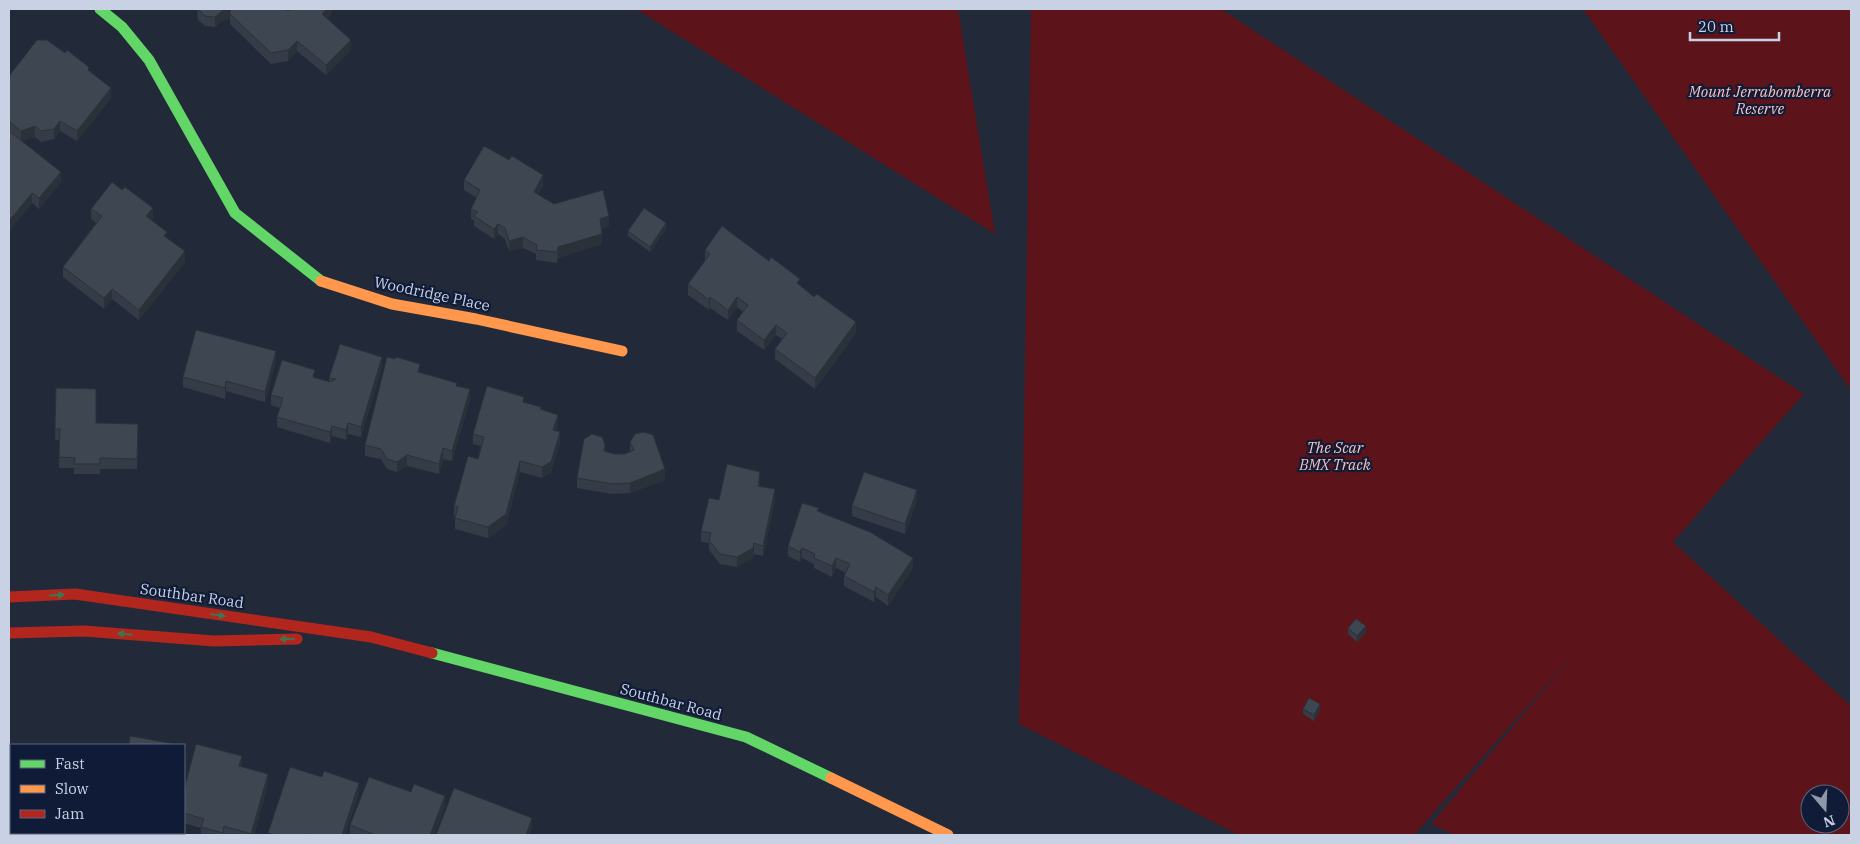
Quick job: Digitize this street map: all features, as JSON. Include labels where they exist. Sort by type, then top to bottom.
[{"type":"main road","name":"Woodridge Place","points":[[100,9],[122,28],[149,60],[235,213],[319,280],[392,304],[476,319],[622,351]]},
{"type":"main road","name":"Southbar Road","points":[[9,597],[75,594],[371,637],[746,737],[948,835]]},
{"type":"main road","name":"Southbar Road","points":[[9,633],[84,631],[214,642],[371,637]]},
{"type":"green space","points":[[636,9],[958,9],[995,234]]},
{"type":"green space","name":"The Scar BMX Track","points":[[1031,9],[1221,9],[1804,394],[1673,542],[1851,706],[1851,835],[1455,835],[1431,824],[1580,647],[1414,835],[1239,835],[1019,724]]},
{"type":"green space","name":"Mount Jerrabomberra Reserve","points":[[1583,9],[1851,9],[1851,390]]},
{"type":"building","points":[[198,9],[230,9],[222,11],[215,17],[205,16]]},
{"type":"building","points":[[230,9],[286,9],[288,11],[290,9],[327,9],[322,14],[351,40],[326,65],[297,41],[288,50],[271,53],[230,14]]},
{"type":"building","points":[[37,40],[47,40],[65,53],[67,50],[89,67],[88,70],[111,88],[77,131],[60,121],[54,129],[41,131],[35,126],[21,131],[9,121],[9,76]]},
{"type":"building","points":[[9,131],[61,172],[39,198],[32,193],[9,221]]},
{"type":"building","points":[[484,146],[509,160],[512,156],[543,175],[534,192],[554,204],[603,190],[609,216],[600,219],[602,234],[558,247],[557,252],[536,250],[537,245],[523,237],[509,241],[505,228],[498,224],[494,229],[474,216],[478,212],[471,209],[480,190],[464,180]]},
{"type":"building","points":[[112,182],[122,190],[125,187],[153,208],[146,216],[167,232],[164,236],[185,251],[139,310],[112,289],[104,298],[63,267],[102,216],[91,209]]},
{"type":"building","points":[[644,208],[666,223],[650,247],[628,231]]},
{"type":"building","points":[[722,226],[769,261],[771,257],[800,279],[797,283],[814,297],[817,294],[856,322],[815,378],[775,349],[787,333],[776,325],[764,340],[737,320],[748,305],[737,297],[728,310],[710,297],[709,300],[688,284],[710,254],[705,250]]},
{"type":"building","points":[[196,330],[276,351],[265,392],[226,381],[225,388],[183,377]]},
{"type":"building","points":[[340,344],[382,357],[361,427],[348,423],[346,430],[332,426],[330,432],[277,417],[283,398],[271,395],[282,360],[315,370],[313,377],[330,382],[336,379],[329,378]]},
{"type":"building","points":[[387,357],[395,359],[396,357],[420,364],[418,372],[457,383],[456,386],[470,389],[452,451],[443,448],[439,464],[407,455],[397,462],[387,459],[381,449],[365,445]]},
{"type":"building","points":[[487,386],[524,397],[523,402],[541,407],[540,409],[558,415],[553,430],[560,432],[551,462],[542,467],[520,461],[506,514],[488,527],[455,518],[458,507],[454,506],[468,456],[478,459],[484,437],[473,434]]},
{"type":"building","points":[[56,388],[96,389],[96,423],[138,424],[137,459],[100,458],[100,464],[74,464],[75,458],[59,457],[60,429],[55,429]]},
{"type":"building","points":[[644,432],[653,435],[665,469],[630,483],[612,484],[577,478],[584,439],[592,434],[602,437],[605,444],[604,451],[614,454],[625,454],[634,450],[630,442],[635,434]]},
{"type":"building","points":[[727,464],[760,472],[758,486],[775,489],[763,546],[754,543],[753,548],[737,557],[720,554],[709,540],[711,533],[701,531],[709,498],[719,500]]},
{"type":"building","points":[[864,472],[917,490],[905,524],[852,506]]},
{"type":"building","points":[[802,503],[819,508],[817,511],[870,532],[913,558],[888,595],[876,587],[874,592],[844,576],[850,564],[836,558],[832,566],[814,558],[815,554],[802,548],[800,552],[788,546]]},
{"type":"building","points":[[1356,619],[1366,626],[1357,636],[1348,628]]},
{"type":"building","points":[[1309,698],[1320,704],[1314,715],[1303,709]]},
{"type":"building","points":[[130,736],[174,744],[129,744]]},
{"type":"building","points":[[196,744],[242,756],[239,766],[268,774],[251,834],[224,826],[223,833],[201,827],[204,819],[185,813],[185,786]]},
{"type":"building","points":[[290,767],[322,777],[324,771],[359,783],[342,835],[276,835],[268,833]]},
{"type":"building","points":[[369,777],[411,792],[414,784],[445,796],[430,835],[373,835],[350,825]]},
{"type":"building","points":[[454,788],[532,818],[526,835],[436,835]]},
{"type":"traffic: fast","points":[[100,9],[122,27],[149,60],[235,213],[321,281]]},
{"type":"traffic: fast","points":[[432,653],[746,737],[831,778]]},
{"type":"traffic: slow","points":[[321,281],[392,304],[476,319],[622,351]]},
{"type":"traffic: slow","points":[[831,778],[948,835]]},
{"type":"traffic: jam","points":[[9,597],[75,594],[371,637],[432,653]]},
{"type":"traffic: jam","points":[[9,633],[84,631],[214,641],[297,639]]}]
